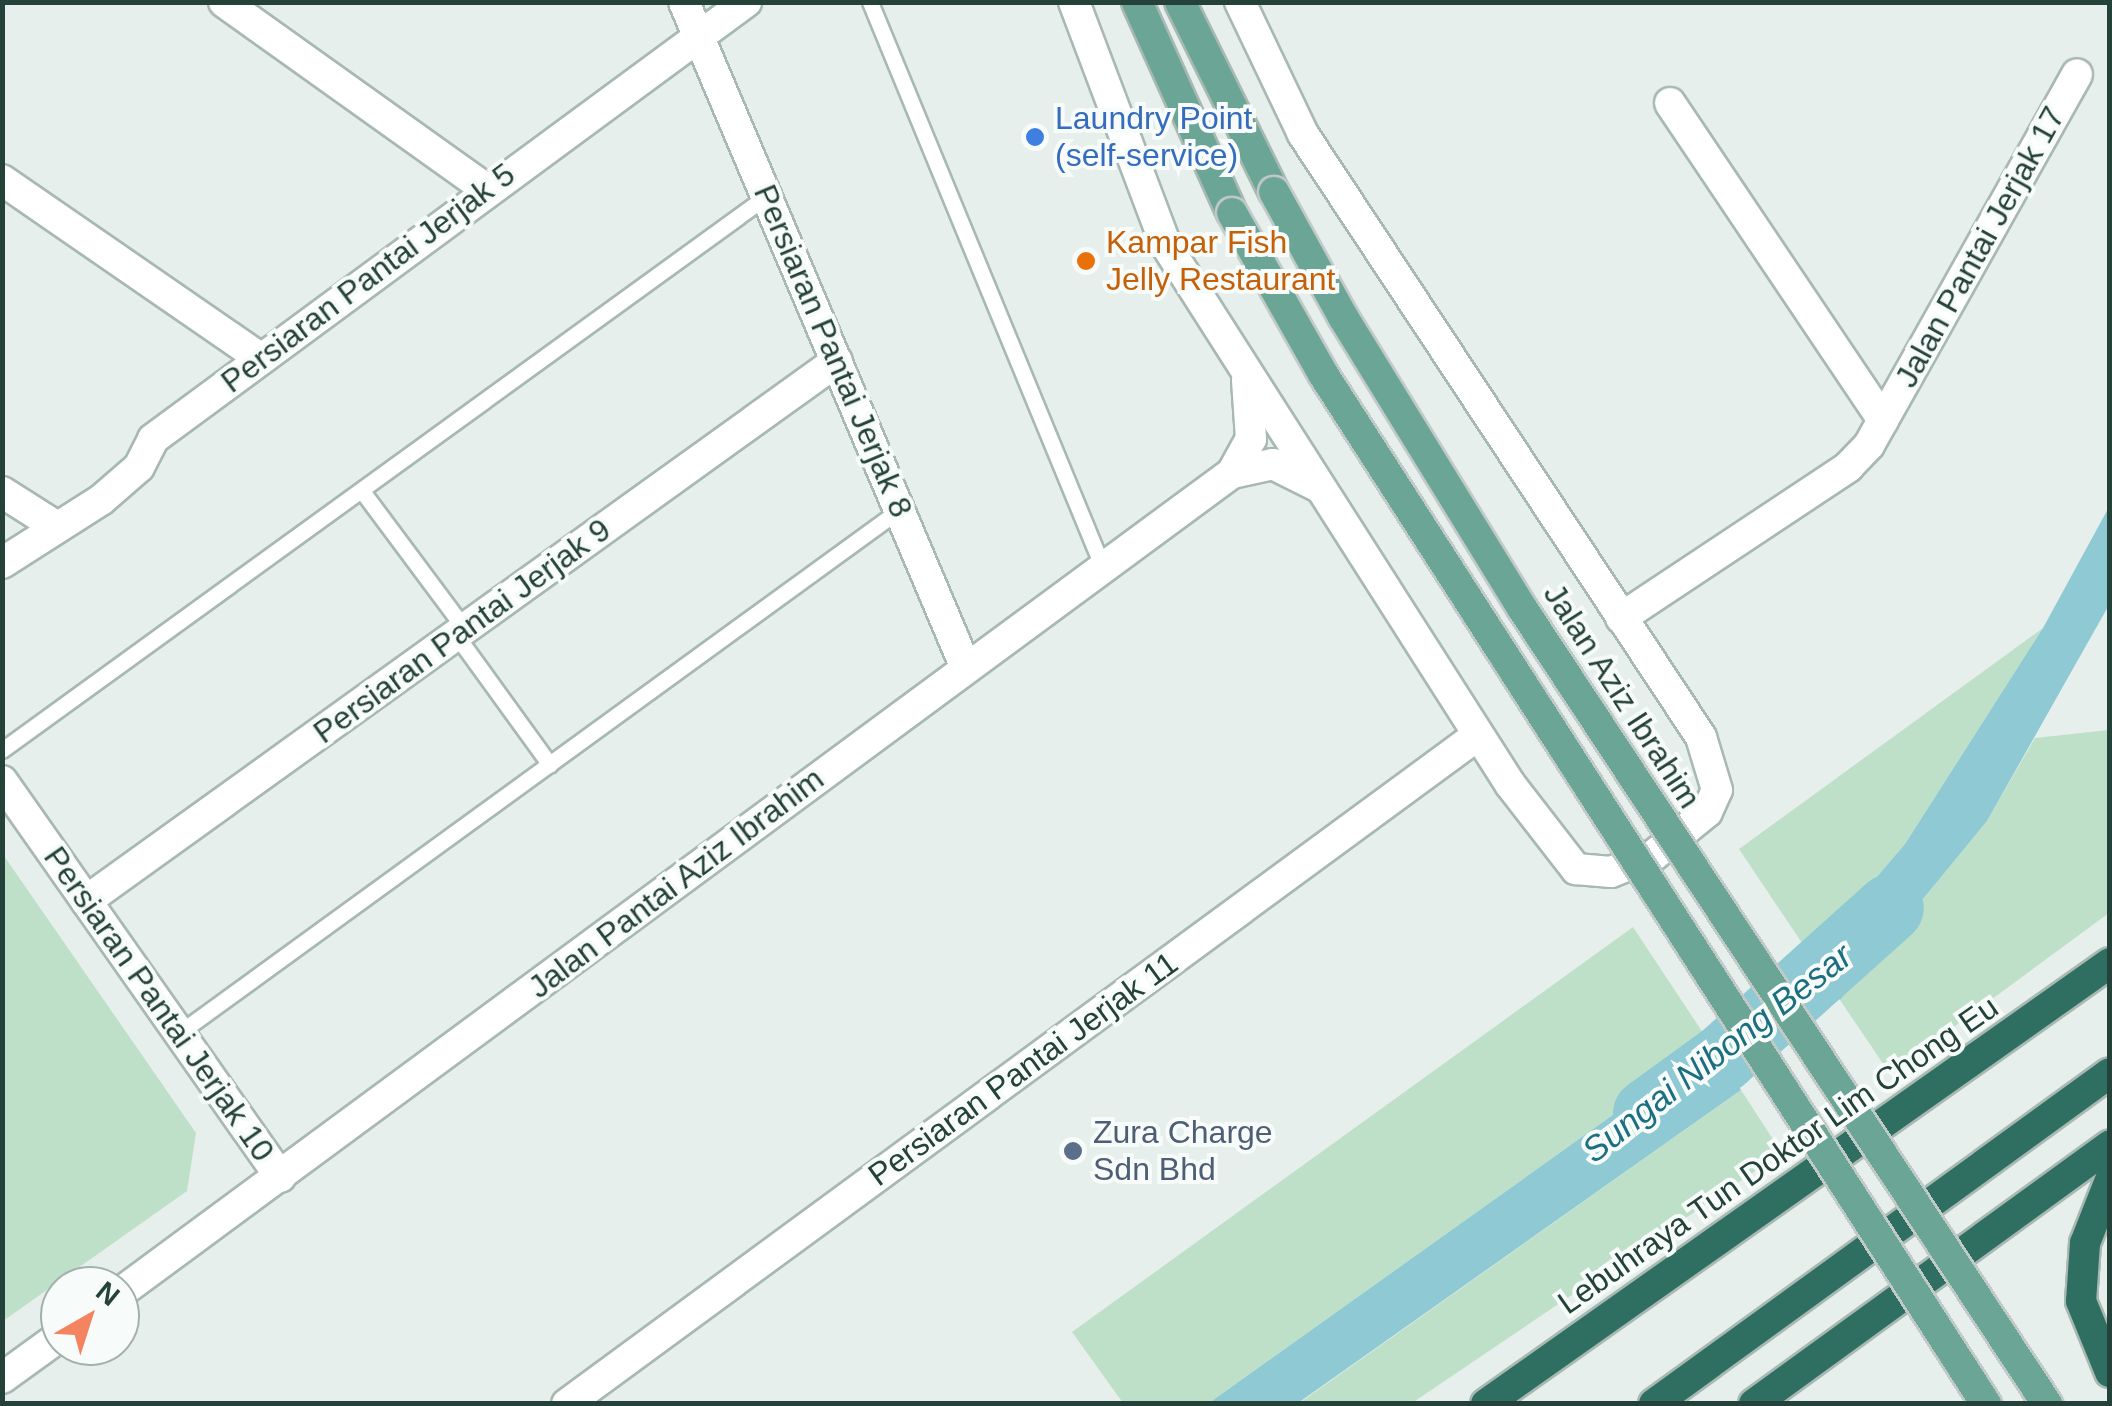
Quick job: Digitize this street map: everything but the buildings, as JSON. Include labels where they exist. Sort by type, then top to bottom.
[{"type":"highway","name":"Lebuhraya Tun Doktor Lim Chong Eu","points":[[1486,1404],[2110,963]]},
{"type":"highway","points":[[1654,1404],[2110,1074]]},
{"type":"highway","points":[[1754,1404],[2110,1146]]},
{"type":"highway","points":[[2110,1180],[2084,1243],[2081,1301],[2110,1372]]},
{"type":"main road","points":[[1137,2],[1232,213],[1323,374],[1986,1404]]},
{"type":"main road","name":"Jalan Aziz Ibrahim","points":[[1180,2],[1274,192],[1343,317],[1522,608],[2047,1404]]},
{"type":"street","points":[[224,2],[486,189]]},
{"type":"street","name":"Persiaran Pantai Jerjak 8","points":[[684,2],[701,34],[966,668]]},
{"type":"street","name":"Persiaran Pantai Jerjak 5","points":[[2,563],[54,525],[101,500],[138,467],[153,439],[486,189],[746,2]]},
{"type":"street","points":[[1074,2],[1158,227],[1248,380],[1266,398],[1319,487],[1556,851],[1576,869],[1611,872],[1688,831],[1707,812],[1716,773],[1701,738],[1303,134],[1240,2]]},
{"type":"street","name":"Jalan Pantai Jerjak 17","points":[[1621,618],[1848,467],[1883,420],[2077,74]]},
{"type":"street","name":"Jalan Pantai Jerjak 17","points":[[1670,103],[1883,420]]},
{"type":"street","points":[[2,180],[260,358]]},
{"type":"street","name":"Persiaran Pantai Jerjak 9","points":[[86,901],[837,361]]},
{"type":"street","points":[[1232,474],[1250,439],[1248,380]]},
{"type":"street","name":"Jalan Pantai Aziz Ibrahim","points":[[140,1278],[1232,474],[1273,464],[1319,487]]},
{"type":"street","points":[[2,492],[54,525]]},
{"type":"street","name":"Persiaran Pantai Jerjak 11","points":[[568,1404],[1478,735]]},
{"type":"street","name":"Persiaran Pantai Jerjak 10","points":[[2,781],[280,1177]]},
{"type":"street","points":[[2,1378],[40,1350]]},
{"type":"lane","points":[[870,2],[1103,568]]},
{"type":"lane","points":[[2,750],[768,195]]},
{"type":"lane","points":[[362,490],[550,765]]},
{"type":"lane","points":[[179,1032],[899,510]]},
{"type":"green space","points":[[2043,628],[1905,844],[1810,955],[1739,849]]},
{"type":"green space","points":[[2109,730],[2109,913],[1890,1074],[1840,1000],[1987,821],[2035,738]]},
{"type":"green space","points":[[2,853],[196,1133],[187,1191],[81,1266],[40,1266],[40,1295],[3,1321]]},
{"type":"green space","points":[[1633,927],[1711,1045],[1209,1403],[1123,1403],[1072,1332]]},
{"type":"green space","points":[[1741,1090],[1782,1153],[1412,1403],[1298,1404]]},
{"type":"water","points":[[2109,507],[2109,605],[1987,821],[1840,1000],[1810,955],[1905,844],[2043,628]]},
{"type":"water","points":[[1711,1045],[1741,1090],[1298,1403],[1209,1403]]},
{"type":"waterway","name":"Sungai Nibong Besar","points":[[1647,1113],[1723,1058],[1890,908]]},
{"type":"place","name":"Laundry Point (self-service)","points":[[1035,137]]},
{"type":"place","name":"Kampar Fish Jelly Restaurant","points":[[1086,261]]},
{"type":"place","name":"Zura Charge Sdn Bhd","points":[[1073,1151]]}]
